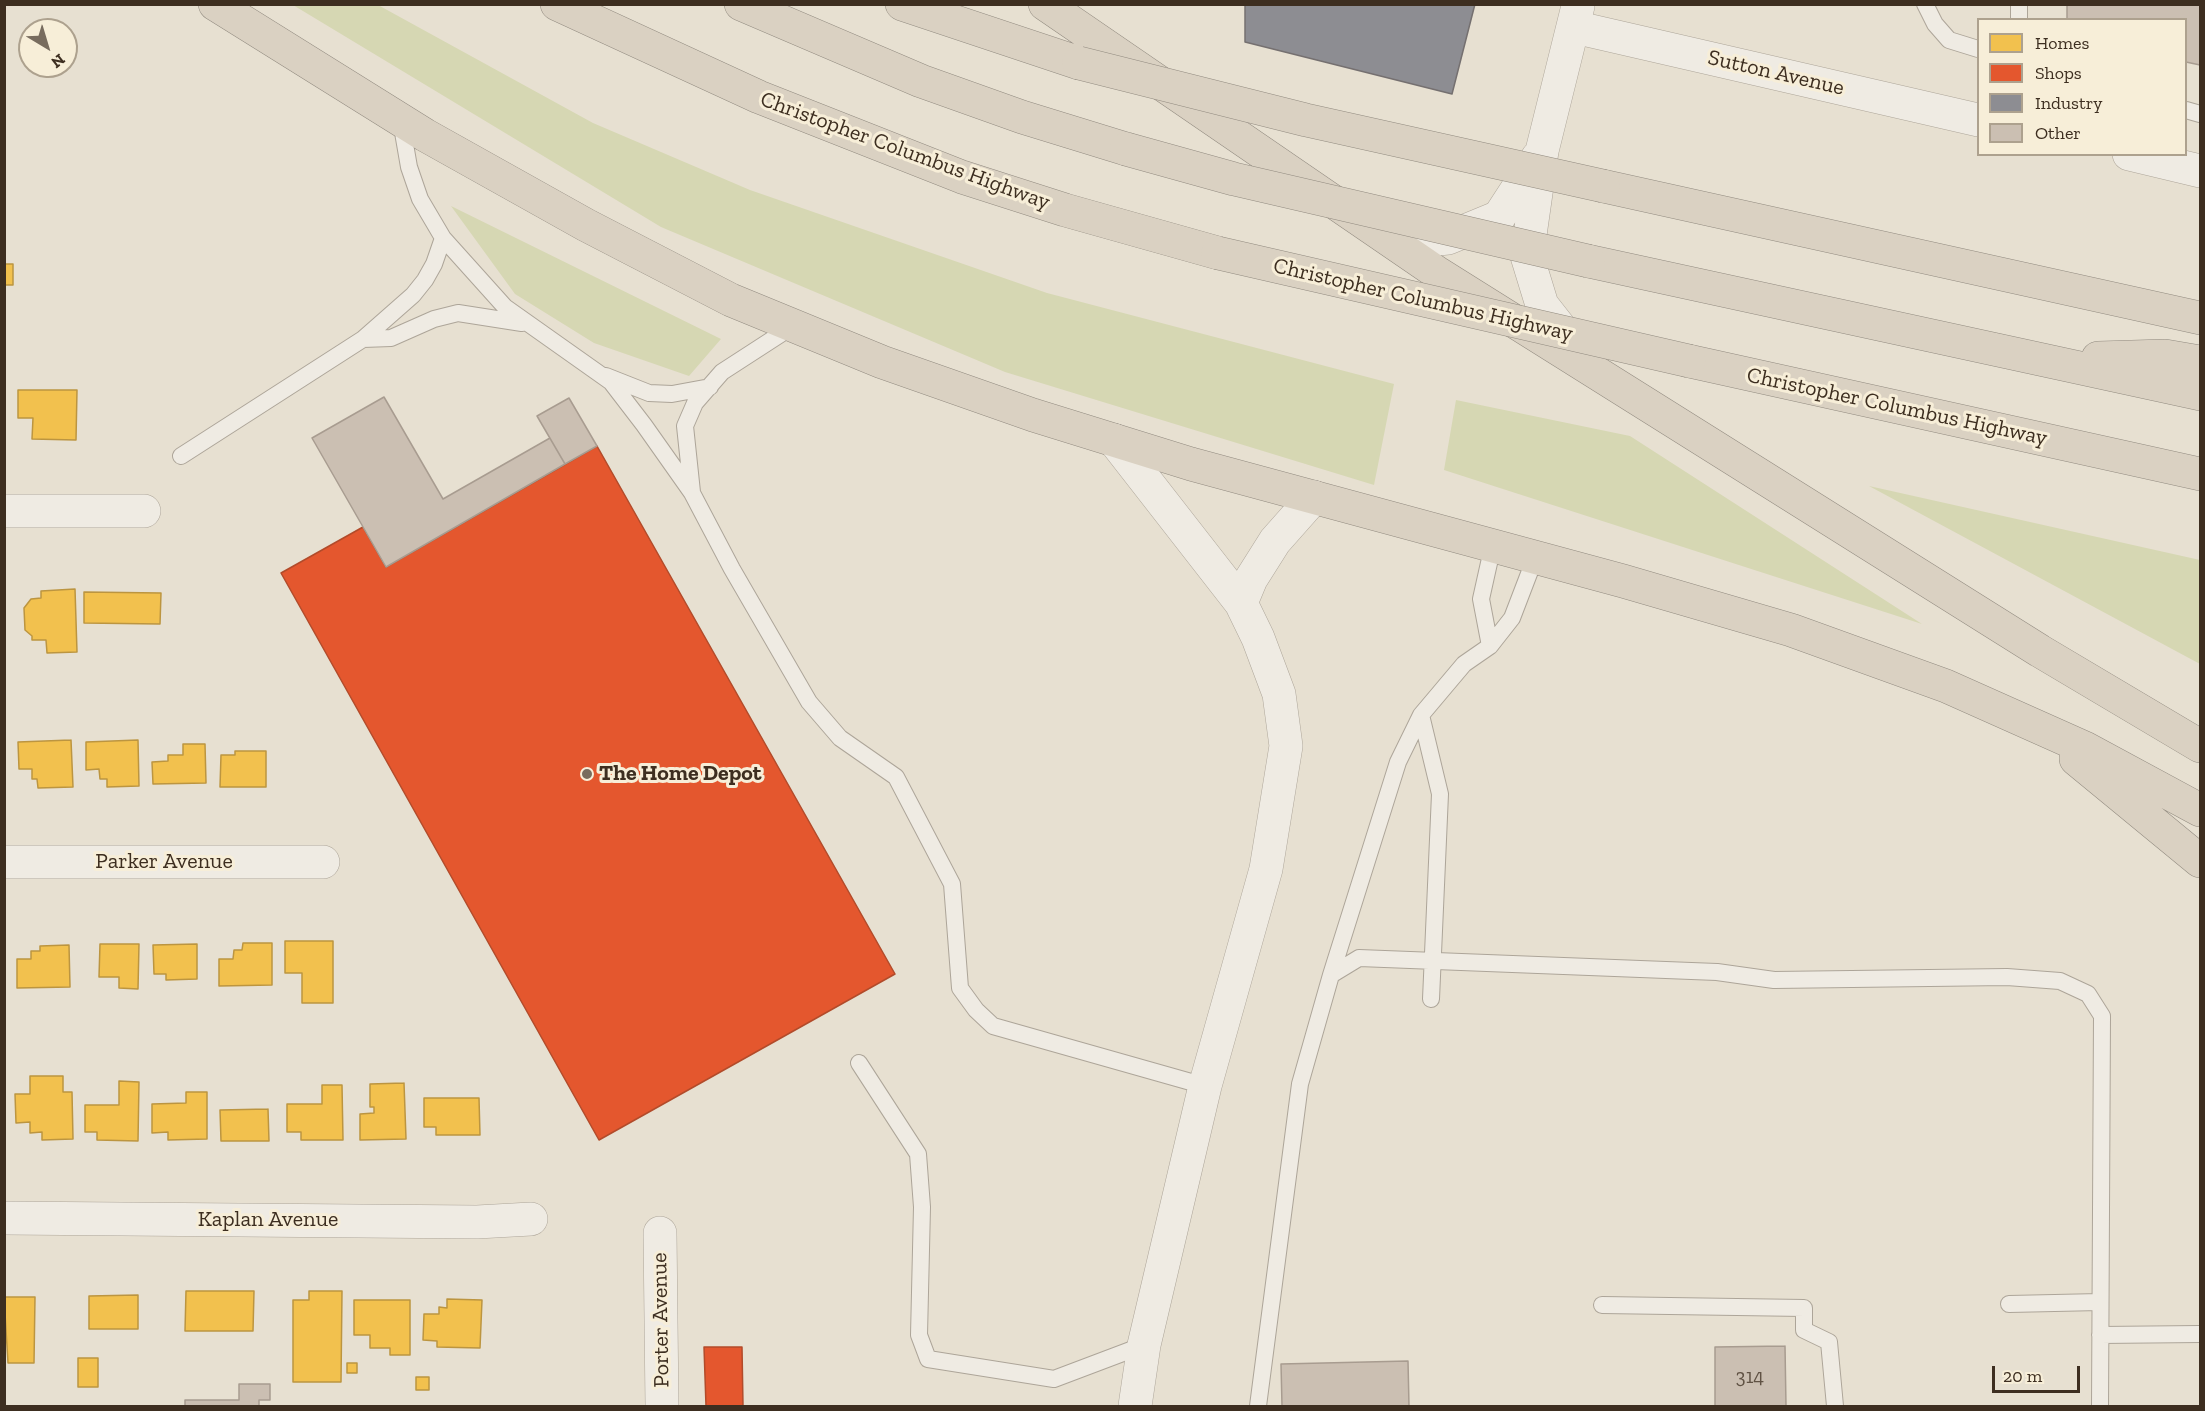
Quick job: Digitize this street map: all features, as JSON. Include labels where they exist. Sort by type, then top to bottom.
[{"type":"highway","points":[[215,4],[401,120],[586,225],[731,300],[793,326],[892,366],[1114,440],[1791,630],[1946,686],[2085,748],[2200,810]]},
{"type":"highway","name":"Christopher Columbus Highway","points":[[557,4],[667,56],[859,138],[962,177],[1065,210],[1218,253],[1689,361],[2200,474]]},
{"type":"highway","name":"Christopher Columbus Highway","points":[[585,4],[667,56]]},
{"type":"highway","points":[[741,4],[921,81],[1022,117],[1234,179],[1587,261],[2200,394]]},
{"type":"highway","points":[[902,4],[1079,63],[1306,120],[2200,318]]},
{"type":"highway","points":[[1045,4],[1395,243],[2019,639],[2200,746]]},
{"type":"highway","points":[[2051,360],[2165,356],[2200,363]]},
{"type":"highway","points":[[2035,726],[2200,861]]},
{"type":"street","points":[[1576,16],[1542,151],[1527,256],[1542,305],[1592,369]]},
{"type":"street","name":"Sutton Avenue","points":[[1576,16],[1977,120]]},
{"type":"street","points":[[1395,243],[1448,238],[1499,217],[1542,151]]},
{"type":"street","points":[[2137,156],[2200,171]]},
{"type":"street","points":[[1114,440],[1241,603],[1258,638],[1279,694],[1286,746],[1266,869],[1205,1086],[1144,1345],[1135,1407]]},
{"type":"street","points":[[1241,603],[1251,579],[1275,541],[1314,497]]},
{"type":"street","points":[[4,511],[144,511]]},
{"type":"street","name":"Parker Avenue","points":[[4,862],[323,862]]},
{"type":"street","name":"Kaplan Avenue","points":[[4,1218],[465,1222],[531,1219]]},
{"type":"street","name":"Porter Avenue","points":[[660,1233],[662,1407]]},
{"type":"lane","points":[[1925,4],[1935,24],[1949,40],[1977,49]]},
{"type":"lane","points":[[401,120],[409,167],[420,199],[443,238],[505,307],[610,382],[644,424],[692,493],[732,569],[809,702],[840,738],[896,777],[900,783],[952,884],[960,988],[976,1010],[993,1026],[1205,1086]]},
{"type":"lane","points":[[182,456],[363,339],[413,295],[425,280],[443,238]]},
{"type":"lane","points":[[363,339],[391,338],[434,319],[458,313],[529,324]]},
{"type":"lane","points":[[692,493],[685,426],[695,403],[722,372],[793,326]]},
{"type":"lane","points":[[597,373],[649,393],[672,394],[710,387]]},
{"type":"lane","points":[[1490,646],[1481,599],[1492,545]]},
{"type":"lane","points":[[1258,1407],[1300,1084],[1331,975],[1398,762],[1421,715],[1464,664],[1490,646],[1512,618],[1535,558]]},
{"type":"lane","points":[[1421,715],[1440,794],[1431,999]]},
{"type":"lane","points":[[1331,975],[1359,958],[1724,973],[1774,980],[2007,977],[2060,981],[2088,993],[2102,1016],[2100,1407]]},
{"type":"lane","points":[[859,1063],[918,1154],[922,1207],[919,1335],[928,1359],[1054,1379],[1144,1345]]},
{"type":"lane","points":[[2009,1304],[2100,1302]]},
{"type":"lane","points":[[1602,1305],[1804,1308],[1804,1330],[1829,1342],[1835,1407]]},
{"type":"lane","points":[[2100,1335],[2200,1334]]},
{"type":"green space","points":[[293,5],[378,5],[593,123],[750,190],[1047,293],[1394,384],[1374,485],[1005,372],[661,227]]},
{"type":"green space","points":[[451,206],[721,339],[689,376],[594,343],[515,294]]},
{"type":"green space","points":[[1456,400],[1630,436],[1922,624],[1444,470]]},
{"type":"green space","points":[[1869,486],[2200,560],[2200,664]]},
{"type":"building: Homes","points":[[4,264],[13,264],[13,285],[4,285]]},
{"type":"building: Homes","points":[[18,390],[77,390],[76,440],[32,439],[33,418],[18,418]]},
{"type":"building: Homes","points":[[75,589],[77,652],[47,653],[46,640],[32,640],[32,636],[25,630],[24,608],[31,599],[41,598],[41,591]]},
{"type":"building: Homes","points":[[84,592],[161,593],[160,624],[84,623]]},
{"type":"building: Homes","points":[[71,740],[73,787],[38,788],[37,779],[32,779],[32,769],[19,769],[18,742]]},
{"type":"building: Homes","points":[[138,740],[139,786],[107,787],[107,779],[100,779],[99,769],[86,770],[86,742]]},
{"type":"building: Homes","points":[[183,744],[205,744],[206,783],[153,784],[152,762],[168,761],[168,755],[183,755]]},
{"type":"building: Homes","points":[[235,751],[266,751],[266,787],[220,787],[221,755],[235,755]]},
{"type":"building: Homes","points":[[285,941],[333,941],[333,1003],[302,1003],[302,973],[285,973]]},
{"type":"building: Homes","points":[[243,943],[272,943],[272,985],[219,986],[219,959],[233,959],[234,950],[242,950]]},
{"type":"building: Homes","points":[[100,944],[139,944],[138,989],[119,988],[119,977],[99,977]]},
{"type":"building: Homes","points":[[197,944],[197,979],[166,980],[166,974],[154,974],[153,945]]},
{"type":"building: Homes","points":[[69,945],[70,987],[17,988],[17,959],[31,959],[31,951],[40,951],[40,946]]},
{"type":"building: Homes","points":[[30,1076],[63,1076],[63,1092],[72,1092],[73,1139],[42,1140],[42,1132],[30,1133],[30,1122],[16,1123],[15,1094],[30,1094]]},
{"type":"building: Homes","points":[[119,1081],[139,1082],[138,1141],[97,1140],[97,1132],[85,1132],[85,1105],[119,1105]]},
{"type":"building: Homes","points":[[404,1083],[406,1139],[360,1140],[360,1114],[374,1113],[374,1107],[370,1107],[370,1084]]},
{"type":"building: Homes","points":[[322,1085],[342,1085],[343,1140],[301,1140],[301,1132],[287,1132],[287,1104],[322,1104]]},
{"type":"building: Homes","points":[[186,1092],[207,1092],[207,1139],[168,1140],[168,1132],[152,1133],[152,1104],[186,1103]]},
{"type":"building: Homes","points":[[424,1098],[479,1098],[480,1135],[436,1135],[436,1127],[424,1127]]},
{"type":"building: Homes","points":[[268,1109],[269,1141],[221,1141],[220,1110]]},
{"type":"building: Homes","points":[[186,1291],[254,1291],[253,1331],[185,1331]]},
{"type":"building: Homes","points":[[309,1291],[342,1291],[341,1382],[293,1382],[293,1300],[309,1300]]},
{"type":"building: Homes","points":[[138,1295],[138,1329],[89,1329],[89,1296]]},
{"type":"building: Homes","points":[[4,1297],[35,1297],[34,1363],[8,1363]]},
{"type":"building: Homes","points":[[447,1299],[482,1300],[480,1348],[437,1347],[437,1341],[423,1340],[424,1314],[439,1314],[439,1307],[447,1308]]},
{"type":"building: Homes","points":[[354,1300],[410,1300],[410,1355],[390,1355],[390,1348],[370,1348],[370,1335],[354,1335]]},
{"type":"building: Homes","points":[[78,1358],[98,1358],[98,1387],[78,1387]]},
{"type":"building: Homes","points":[[347,1363],[357,1363],[357,1373],[347,1373]]},
{"type":"building: Homes","points":[[416,1377],[429,1377],[429,1390],[416,1390]]},
{"type":"building: Shops","name":"The Home Depot","points":[[597,446],[895,974],[599,1140],[281,573],[363,527],[386,567]]},
{"type":"building: Shops","points":[[704,1347],[742,1347],[743,1406],[706,1406]]},
{"type":"building: Industry","points":[[1245,4],[1475,4],[1452,94],[1245,42]]},
{"type":"building: Other","points":[[2067,4],[2200,4],[2200,65],[2187,62],[2187,18],[2067,18]]},
{"type":"building: Other","points":[[384,397],[443,499],[550,438],[565,464],[386,567],[312,438]]},
{"type":"building: Other","points":[[569,398],[597,446],[565,464],[537,416]]},
{"type":"building: Other","points":[[1785,1346],[1786,1406],[1715,1406],[1715,1347]]},
{"type":"building: Other","points":[[1408,1361],[1409,1406],[1282,1406],[1281,1364]]},
{"type":"building: Other","points":[[239,1384],[270,1384],[270,1400],[259,1400],[259,1406],[185,1406],[185,1400],[239,1400]]},
{"type":"place","name":"The Home Depot","points":[[587,774]]}]
